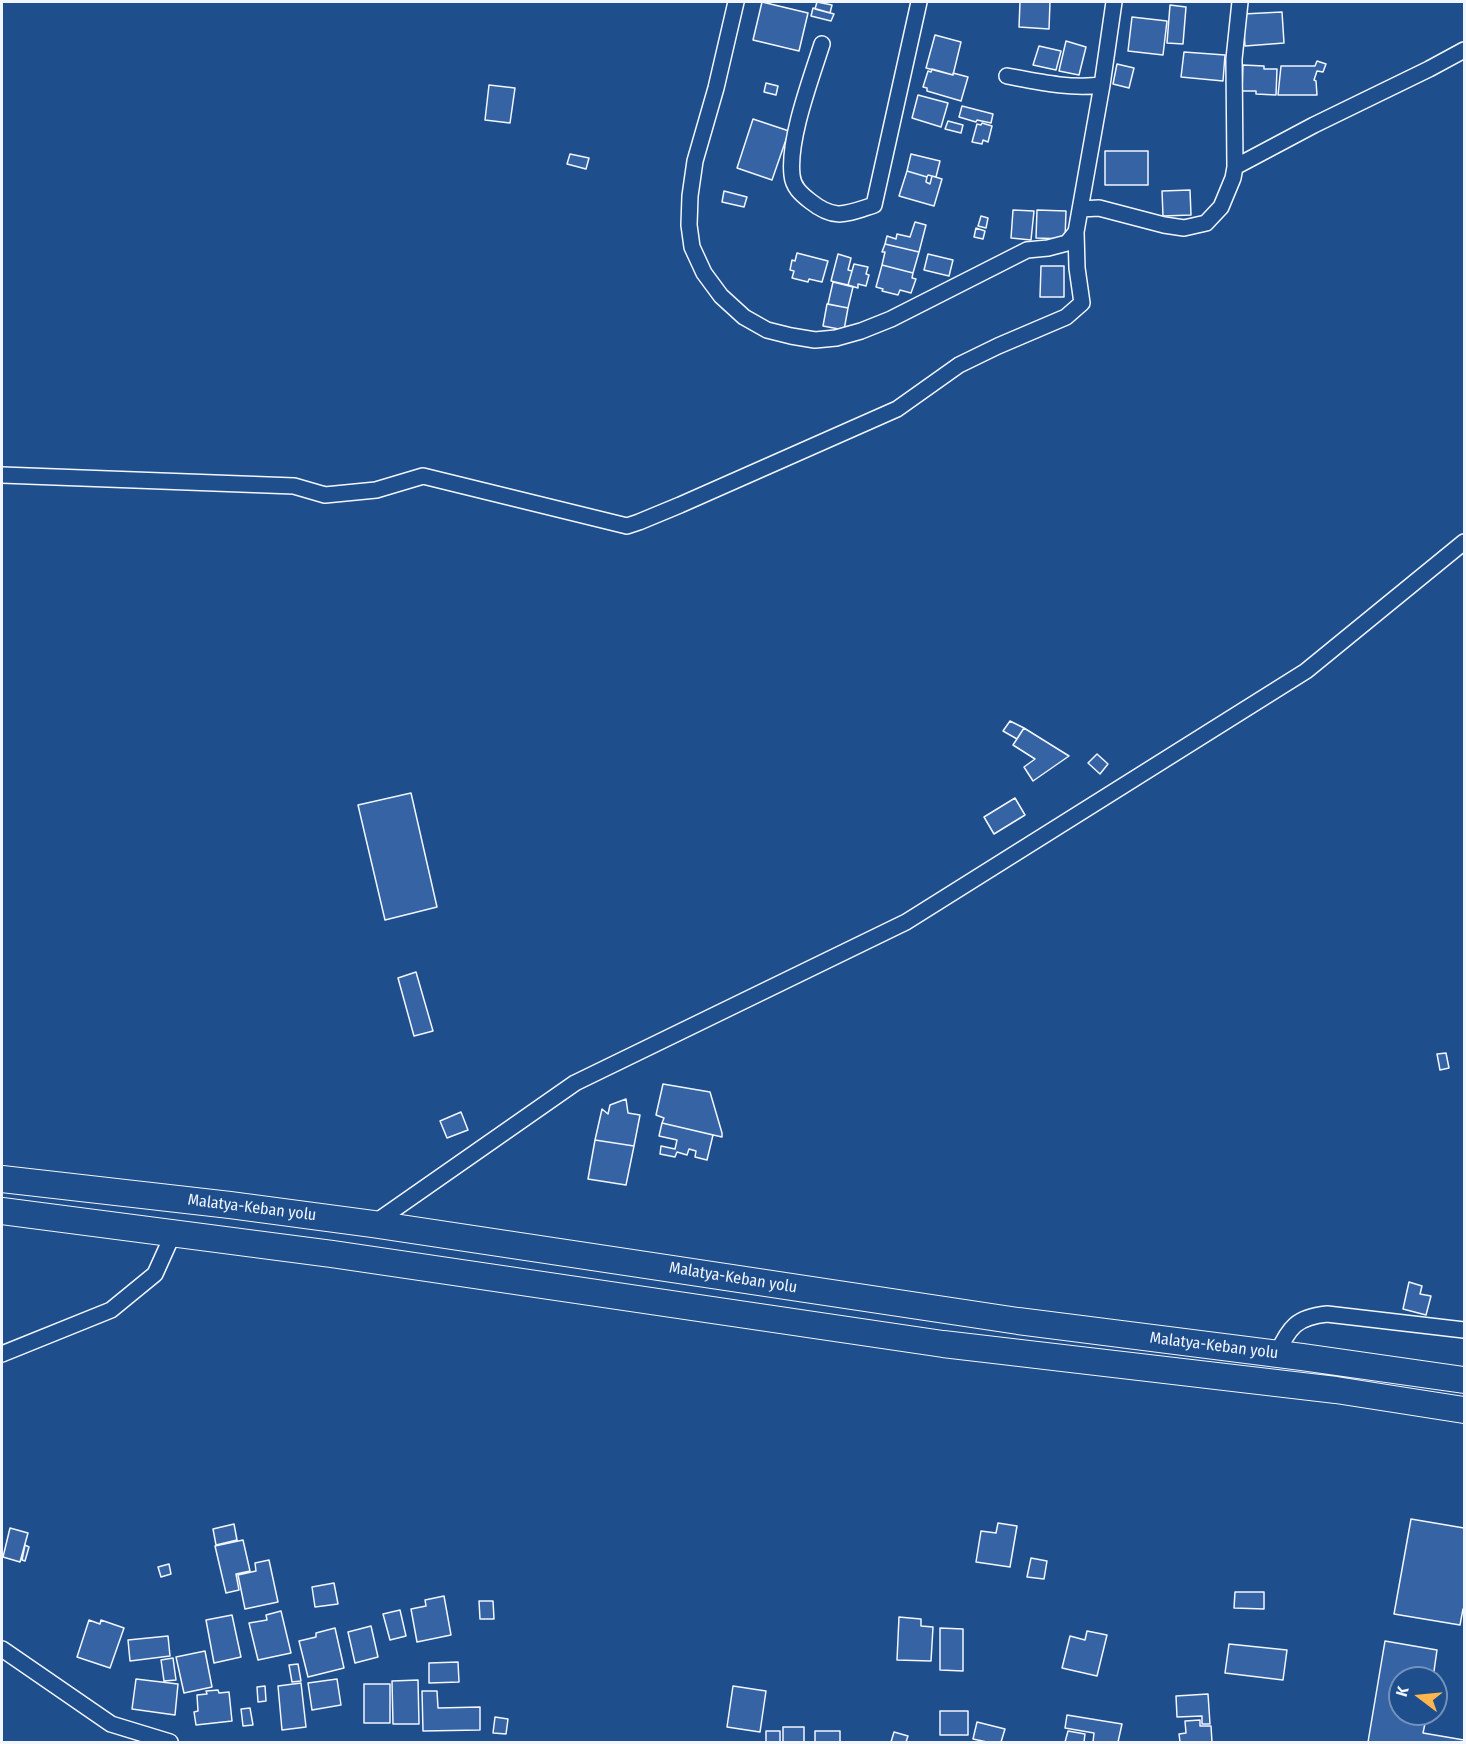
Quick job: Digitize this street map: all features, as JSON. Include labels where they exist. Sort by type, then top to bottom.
[{"type":"highway","name":"Malatya-Keban yolu","points":[[2,1179],[373,1224],[1018,1321],[1464,1380]]},
{"type":"highway","name":"Malatya-Keban yolu","points":[[2,1211],[344,1256],[943,1344],[1336,1390],[1464,1410]]},
{"type":"street","points":[[736,2],[716,88],[695,161],[689,225],[692,247],[704,273],[721,296],[744,317],[767,330],[791,336],[815,340],[836,338],[891,319],[1027,250],[1067,243],[1076,232]]},
{"type":"street","points":[[822,44],[800,116],[793,151],[792,177],[799,192],[823,211],[842,215],[874,205],[919,2]]},
{"type":"street","points":[[2,475],[294,486],[325,495],[376,490],[423,476],[627,526],[680,505],[897,408],[959,365],[1066,317],[1082,303],[1077,268],[1076,232],[1114,2]]},
{"type":"street","points":[[1080,209],[1099,208],[1184,228],[1206,223],[1221,207],[1235,167],[1234,59],[1240,2]]},
{"type":"street","points":[[1235,167],[1464,50]]},
{"type":"street","points":[[1007,76],[1080,88],[1102,85]]},
{"type":"street","points":[[373,1224],[575,1083],[906,922],[1306,671],[1464,542]]},
{"type":"street","points":[[2,1354],[111,1310],[155,1274],[173,1234]]},
{"type":"street","points":[[1277,1354],[1285,1336],[1297,1323],[1311,1316],[1327,1314],[1464,1330]]},
{"type":"street","points":[[2,1648],[111,1724],[170,1743]]},
{"type":"building","points":[[762,2],[808,13],[799,51],[753,40]]},
{"type":"building","points":[[817,2],[832,5],[830,13],[815,9]]},
{"type":"building","points":[[1020,2],[1050,2],[1049,29],[1019,27]]},
{"type":"building","points":[[1170,5],[1186,7],[1183,44],[1167,43]]},
{"type":"building","points":[[813,8],[834,14],[831,21],[811,16]]},
{"type":"building","points":[[1282,12],[1284,43],[1245,46],[1243,14]]},
{"type":"building","points":[[1132,17],[1167,21],[1163,55],[1128,51]]},
{"type":"building","points":[[935,35],[961,42],[953,75],[926,68]]},
{"type":"building","points":[[1066,41],[1086,47],[1079,75],[1059,71]]},
{"type":"building","points":[[1039,46],[1061,51],[1056,70],[1033,65]]},
{"type":"building","points":[[1184,52],[1225,55],[1223,81],[1181,77]]},
{"type":"building","points":[[1317,61],[1326,64],[1323,72],[1317,71],[1314,80],[1317,95],[1278,95],[1281,66],[1315,66]]},
{"type":"building","points":[[1117,64],[1134,68],[1129,88],[1113,84]]},
{"type":"building","points":[[1243,65],[1277,69],[1276,95],[1242,91]]},
{"type":"building","points":[[932,69],[968,77],[961,101],[927,91],[927,88],[923,87],[928,71],[931,72]]},
{"type":"building","points":[[766,83],[778,86],[776,95],[764,92]]},
{"type":"building","points":[[489,85],[515,88],[510,123],[485,120]]},
{"type":"building","points":[[918,95],[948,103],[941,127],[912,118]]},
{"type":"building","points":[[962,106],[993,114],[991,123],[959,117]]},
{"type":"building","points":[[753,119],[789,131],[772,180],[737,168]]},
{"type":"building","points":[[948,121],[963,125],[961,133],[945,129]]},
{"type":"building","points":[[977,124],[992,126],[988,142],[983,140],[982,144],[972,142]]},
{"type":"building","points":[[1105,151],[1148,151],[1148,185],[1105,185]]},
{"type":"building","points":[[570,154],[589,158],[586,169],[567,164]]},
{"type":"building","points":[[911,154],[940,161],[936,177],[928,175],[927,177],[907,171]]},
{"type":"building","points":[[907,171],[927,177],[926,182],[930,184],[932,176],[942,179],[934,206],[899,196]]},
{"type":"building","points":[[1190,190],[1191,215],[1163,216],[1162,191]]},
{"type":"building","points":[[724,191],[747,197],[744,207],[722,202]]},
{"type":"building","points":[[1013,210],[1034,211],[1031,240],[1011,238]]},
{"type":"building","points":[[1037,210],[1066,211],[1065,239],[1036,238]]},
{"type":"building","points":[[981,216],[988,218],[986,228],[978,226]]},
{"type":"building","points":[[915,222],[926,225],[919,252],[885,244],[887,236],[896,239],[897,234],[910,237]]},
{"type":"building","points":[[976,228],[985,231],[983,239],[974,237]]},
{"type":"building","points":[[885,244],[919,252],[913,273],[882,265],[885,252],[882,252]]},
{"type":"building","points":[[797,253],[828,261],[822,282],[809,279],[808,282],[792,278],[794,271],[790,270],[792,260],[795,261]]},
{"type":"building","points":[[838,254],[851,258],[848,270],[852,271],[848,285],[831,281]]},
{"type":"building","points":[[928,254],[953,260],[949,276],[924,270]]},
{"type":"building","points":[[854,264],[868,267],[866,274],[869,275],[866,286],[858,284],[858,288],[848,285]]},
{"type":"building","points":[[882,265],[913,273],[912,278],[916,279],[911,293],[900,290],[898,295],[876,287]]},
{"type":"building","points":[[1041,266],[1064,266],[1064,297],[1040,297]]},
{"type":"building","points":[[833,282],[853,287],[848,308],[828,304]]},
{"type":"building","points":[[827,304],[848,308],[844,330],[823,326]]},
{"type":"building","points":[[1010,721],[1024,728],[1017,739],[1003,731]]},
{"type":"building","points":[[1024,728],[1069,756],[1033,781],[1024,767],[1035,759],[1013,745]]},
{"type":"building","points":[[1097,754],[1108,764],[1100,774],[1088,763]]},
{"type":"building","points":[[411,793],[437,907],[385,920],[358,805]]},
{"type":"building","points":[[1015,798],[1025,815],[994,834],[984,817]]},
{"type":"building","points":[[416,972],[433,1031],[414,1036],[398,978]]},
{"type":"building","points":[[1446,1053],[1449,1068],[1440,1070],[1437,1054]]},
{"type":"building","points":[[663,1084],[710,1092],[722,1137],[662,1123],[664,1118],[656,1115]]},
{"type":"building","points":[[626,1099],[628,1113],[640,1115],[634,1146],[595,1140],[602,1109],[608,1114],[610,1105]]},
{"type":"building","points":[[461,1112],[468,1130],[447,1138],[440,1121]]},
{"type":"building","points":[[662,1123],[713,1135],[707,1160],[695,1157],[696,1151],[689,1149],[687,1155],[677,1152],[675,1157],[660,1154],[661,1146],[675,1149],[677,1140],[659,1136]]},
{"type":"building","points":[[595,1140],[634,1146],[626,1185],[588,1179]]},
{"type":"building","points":[[1409,1282],[1422,1286],[1420,1294],[1431,1296],[1426,1315],[1403,1309]]},
{"type":"building","points":[[1411,1519],[1464,1528],[1464,1609],[1460,1625],[1394,1614]]},
{"type":"building","points":[[998,1523],[1017,1526],[1010,1567],[976,1562],[981,1531],[996,1533]]},
{"type":"building","points":[[234,1524],[237,1540],[216,1545],[213,1529]]},
{"type":"building","points":[[10,1528],[28,1533],[20,1562],[3,1557]]},
{"type":"building","points":[[243,1540],[250,1571],[236,1574],[239,1590],[226,1593],[215,1546]]},
{"type":"building","points":[[25,1545],[29,1547],[25,1561],[22,1560]]},
{"type":"building","points":[[1031,1558],[1047,1561],[1044,1579],[1027,1577]]},
{"type":"building","points":[[269,1560],[278,1602],[245,1609],[238,1575],[256,1571],[255,1563]]},
{"type":"building","points":[[169,1564],[171,1574],[161,1577],[158,1567]]},
{"type":"building","points":[[334,1583],[338,1604],[315,1607],[312,1587]]},
{"type":"building","points":[[1235,1592],[1264,1592],[1264,1609],[1234,1608]]},
{"type":"building","points":[[444,1596],[451,1635],[417,1642],[411,1609],[426,1606],[425,1600]]},
{"type":"building","points":[[479,1601],[493,1601],[494,1619],[480,1619]]},
{"type":"building","points":[[400,1610],[406,1636],[390,1640],[383,1614]]},
{"type":"building","points":[[281,1611],[291,1653],[258,1660],[249,1623],[267,1620],[266,1615]]},
{"type":"building","points":[[232,1615],[241,1657],[214,1663],[206,1620]]},
{"type":"building","points":[[899,1617],[921,1619],[921,1626],[933,1627],[931,1661],[897,1660]]},
{"type":"building","points":[[89,1620],[100,1624],[101,1620],[124,1628],[110,1668],[77,1657]]},
{"type":"building","points":[[371,1626],[378,1657],[355,1663],[348,1632]]},
{"type":"building","points":[[335,1628],[344,1668],[308,1677],[299,1641],[316,1637],[316,1633]]},
{"type":"building","points":[[940,1628],[963,1629],[963,1671],[940,1670]]},
{"type":"building","points":[[1087,1631],[1107,1635],[1097,1676],[1062,1668],[1070,1636],[1085,1640]]},
{"type":"building","points":[[168,1636],[170,1656],[130,1661],[128,1640]]},
{"type":"building","points":[[1385,1641],[1437,1650],[1435,1666],[1388,1666],[1388,1726],[1424,1726],[1423,1733],[1464,1740],[1464,1742],[1368,1742]]},
{"type":"building","points":[[1229,1644],[1287,1650],[1283,1680],[1225,1673]]},
{"type":"building","points":[[205,1651],[212,1687],[184,1693],[176,1657]]},
{"type":"building","points":[[173,1658],[176,1680],[164,1681],[161,1660]]},
{"type":"building","points":[[458,1662],[459,1682],[429,1683],[429,1663]]},
{"type":"building","points":[[298,1664],[301,1681],[292,1682],[289,1665]]},
{"type":"building","points":[[136,1679],[178,1684],[175,1715],[132,1709]]},
{"type":"building","points":[[337,1679],[341,1705],[312,1710],[308,1683]]},
{"type":"building","points":[[418,1680],[419,1724],[393,1724],[392,1681]]},
{"type":"building","points":[[301,1683],[306,1727],[282,1730],[278,1686]]},
{"type":"building","points":[[364,1684],[390,1684],[390,1723],[364,1723]]},
{"type":"building","points":[[265,1686],[266,1701],[258,1702],[257,1687]]},
{"type":"building","points":[[733,1686],[766,1691],[760,1732],[727,1727]]},
{"type":"building","points":[[218,1690],[219,1693],[229,1692],[232,1721],[196,1725],[194,1712],[198,1711],[197,1695],[207,1694],[206,1691]]},
{"type":"building","points":[[422,1691],[437,1691],[438,1708],[480,1707],[480,1730],[423,1731]]},
{"type":"building","points":[[1208,1694],[1210,1724],[1202,1724],[1202,1716],[1177,1717],[1176,1696]]},
{"type":"building","points":[[250,1708],[253,1725],[243,1726],[241,1709]]},
{"type":"building","points":[[940,1711],[968,1711],[968,1735],[940,1735]]},
{"type":"building","points":[[1067,1715],[1122,1724],[1118,1742],[1093,1742],[1094,1733],[1065,1728]]},
{"type":"building","points":[[495,1717],[508,1719],[506,1734],[493,1733]]},
{"type":"building","points":[[1200,1720],[1200,1726],[1211,1726],[1212,1742],[1180,1742],[1179,1734],[1186,1733],[1185,1721]]},
{"type":"building","points":[[977,1722],[1005,1729],[1001,1742],[973,1739]]},
{"type":"building","points":[[783,1727],[804,1727],[804,1742],[783,1742]]},
{"type":"building","points":[[766,1731],[780,1731],[780,1742],[766,1742]]},
{"type":"building","points":[[815,1731],[840,1731],[840,1742],[815,1742]]},
{"type":"building","points":[[1068,1731],[1085,1734],[1084,1742],[1065,1742]]},
{"type":"building","points":[[894,1732],[908,1736],[906,1742],[891,1742]]}]
